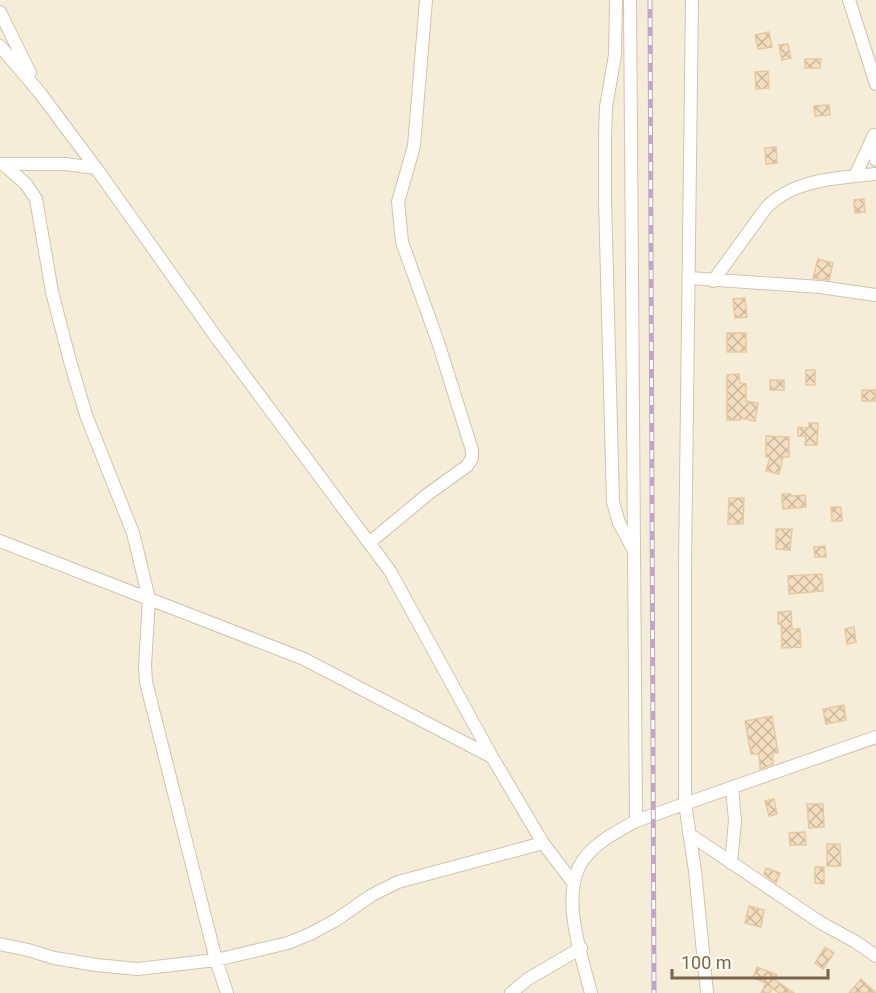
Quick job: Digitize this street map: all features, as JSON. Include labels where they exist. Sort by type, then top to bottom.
[{"type":"street","points":[[369,543],[428,494],[467,466],[472,458],[472,450],[453,387],[402,242],[398,217],[398,202],[414,146],[426,0]]},
{"type":"street","points":[[616,0],[615,55],[606,106],[605,137],[613,502],[619,523],[634,552]]},
{"type":"street","points":[[630,0],[636,821]]},
{"type":"street","points":[[692,0],[685,803],[707,993]]},
{"type":"street","points":[[849,0],[876,84]]},
{"type":"street","points":[[0,12],[40,93]]},
{"type":"street","points":[[0,46],[40,93],[96,168],[216,337],[390,571],[492,757],[543,843],[573,884]]},
{"type":"street","points":[[875,132],[876,160]]},
{"type":"street","points":[[855,176],[875,132]]},
{"type":"street","points":[[2,164],[64,164],[96,168]]},
{"type":"street","points":[[2,164],[26,184],[36,199],[52,292],[70,361],[86,415],[133,533],[149,599],[146,682],[216,960],[227,993]]},
{"type":"street","points":[[713,281],[766,208],[776,198],[809,184],[835,178],[876,174]]},
{"type":"street","points":[[688,278],[819,287],[876,295]]},
{"type":"street","points":[[0,541],[304,659],[492,757]]},
{"type":"street","points":[[591,993],[573,913],[573,884],[580,866],[595,848],[611,835],[636,821],[876,737]]},
{"type":"street","points":[[731,863],[735,820],[732,787]]},
{"type":"street","points":[[689,834],[821,923],[876,956]]},
{"type":"street","points":[[0,944],[64,959],[138,969],[216,960],[288,943],[310,934],[336,920],[372,895],[398,882],[543,843]]},
{"type":"street","points":[[511,993],[528,979],[580,948]]},
{"type":"shaded area","points":[[0,0],[876,0],[876,993],[0,993]]},
{"type":"building","points":[[769,32],[772,47],[758,49],[755,35]]},
{"type":"building","points":[[788,44],[791,58],[782,60],[779,45]]},
{"type":"building","points":[[805,59],[821,59],[820,68],[805,68]]},
{"type":"building","points":[[768,71],[769,88],[756,89],[755,72]]},
{"type":"building","points":[[829,105],[830,115],[815,116],[814,106]]},
{"type":"building","points":[[776,147],[777,163],[766,164],[765,148]]},
{"type":"building","points":[[864,199],[865,212],[855,213],[854,200]]},
{"type":"building","points":[[818,259],[833,263],[829,280],[813,278]]},
{"type":"building","points":[[745,298],[747,317],[735,318],[733,299]]},
{"type":"building","points":[[727,333],[746,333],[746,352],[727,352]]},
{"type":"building","points":[[806,370],[815,370],[815,385],[806,385]]},
{"type":"building","points":[[739,374],[740,383],[746,384],[746,401],[758,403],[755,421],[740,418],[740,420],[727,420],[727,375]]},
{"type":"building","points":[[770,380],[784,380],[784,390],[770,390]]},
{"type":"building","points":[[862,390],[876,390],[876,401],[862,401]]},
{"type":"building","points":[[809,423],[818,423],[817,445],[805,445],[806,436],[798,436],[798,427],[809,428]]},
{"type":"building","points":[[766,436],[789,437],[789,457],[783,457],[779,474],[766,471],[770,457],[766,457]]},
{"type":"building","points":[[782,494],[805,495],[806,507],[783,509]]},
{"type":"building","points":[[729,498],[744,498],[743,524],[728,524]]},
{"type":"building","points":[[831,507],[841,507],[842,521],[832,521]]},
{"type":"building","points":[[776,529],[792,529],[790,550],[776,549]]},
{"type":"building","points":[[825,546],[826,557],[815,557],[814,547]]},
{"type":"building","points":[[822,574],[823,591],[789,594],[788,576]]},
{"type":"building","points":[[791,611],[792,629],[800,629],[801,647],[782,648],[778,612]]},
{"type":"building","points":[[854,627],[856,642],[847,644],[845,629]]},
{"type":"building","points":[[844,705],[846,720],[826,724],[823,709]]},
{"type":"building","points":[[772,716],[778,753],[773,753],[773,764],[760,769],[759,754],[751,754],[745,721]]},
{"type":"building","points":[[774,799],[777,814],[769,816],[765,801]]},
{"type":"building","points":[[807,804],[823,804],[824,827],[809,828]]},
{"type":"building","points":[[805,832],[806,845],[790,845],[789,833]]},
{"type":"building","points":[[827,844],[840,844],[841,866],[827,866]]},
{"type":"building","points":[[815,867],[824,867],[824,884],[815,883]]},
{"type":"building","points":[[766,868],[780,873],[776,883],[764,874]]},
{"type":"building","points":[[749,906],[764,910],[761,927],[745,923]]},
{"type":"building","points":[[825,947],[834,953],[823,969],[815,963]]},
{"type":"building","points":[[757,967],[777,975],[775,980],[794,993],[779,993],[772,988],[770,993],[761,993],[766,983],[753,978]]},
{"type":"building","points":[[861,979],[876,993],[849,993]]},
{"type":"railway","points":[[650,0],[654,993]]}]
